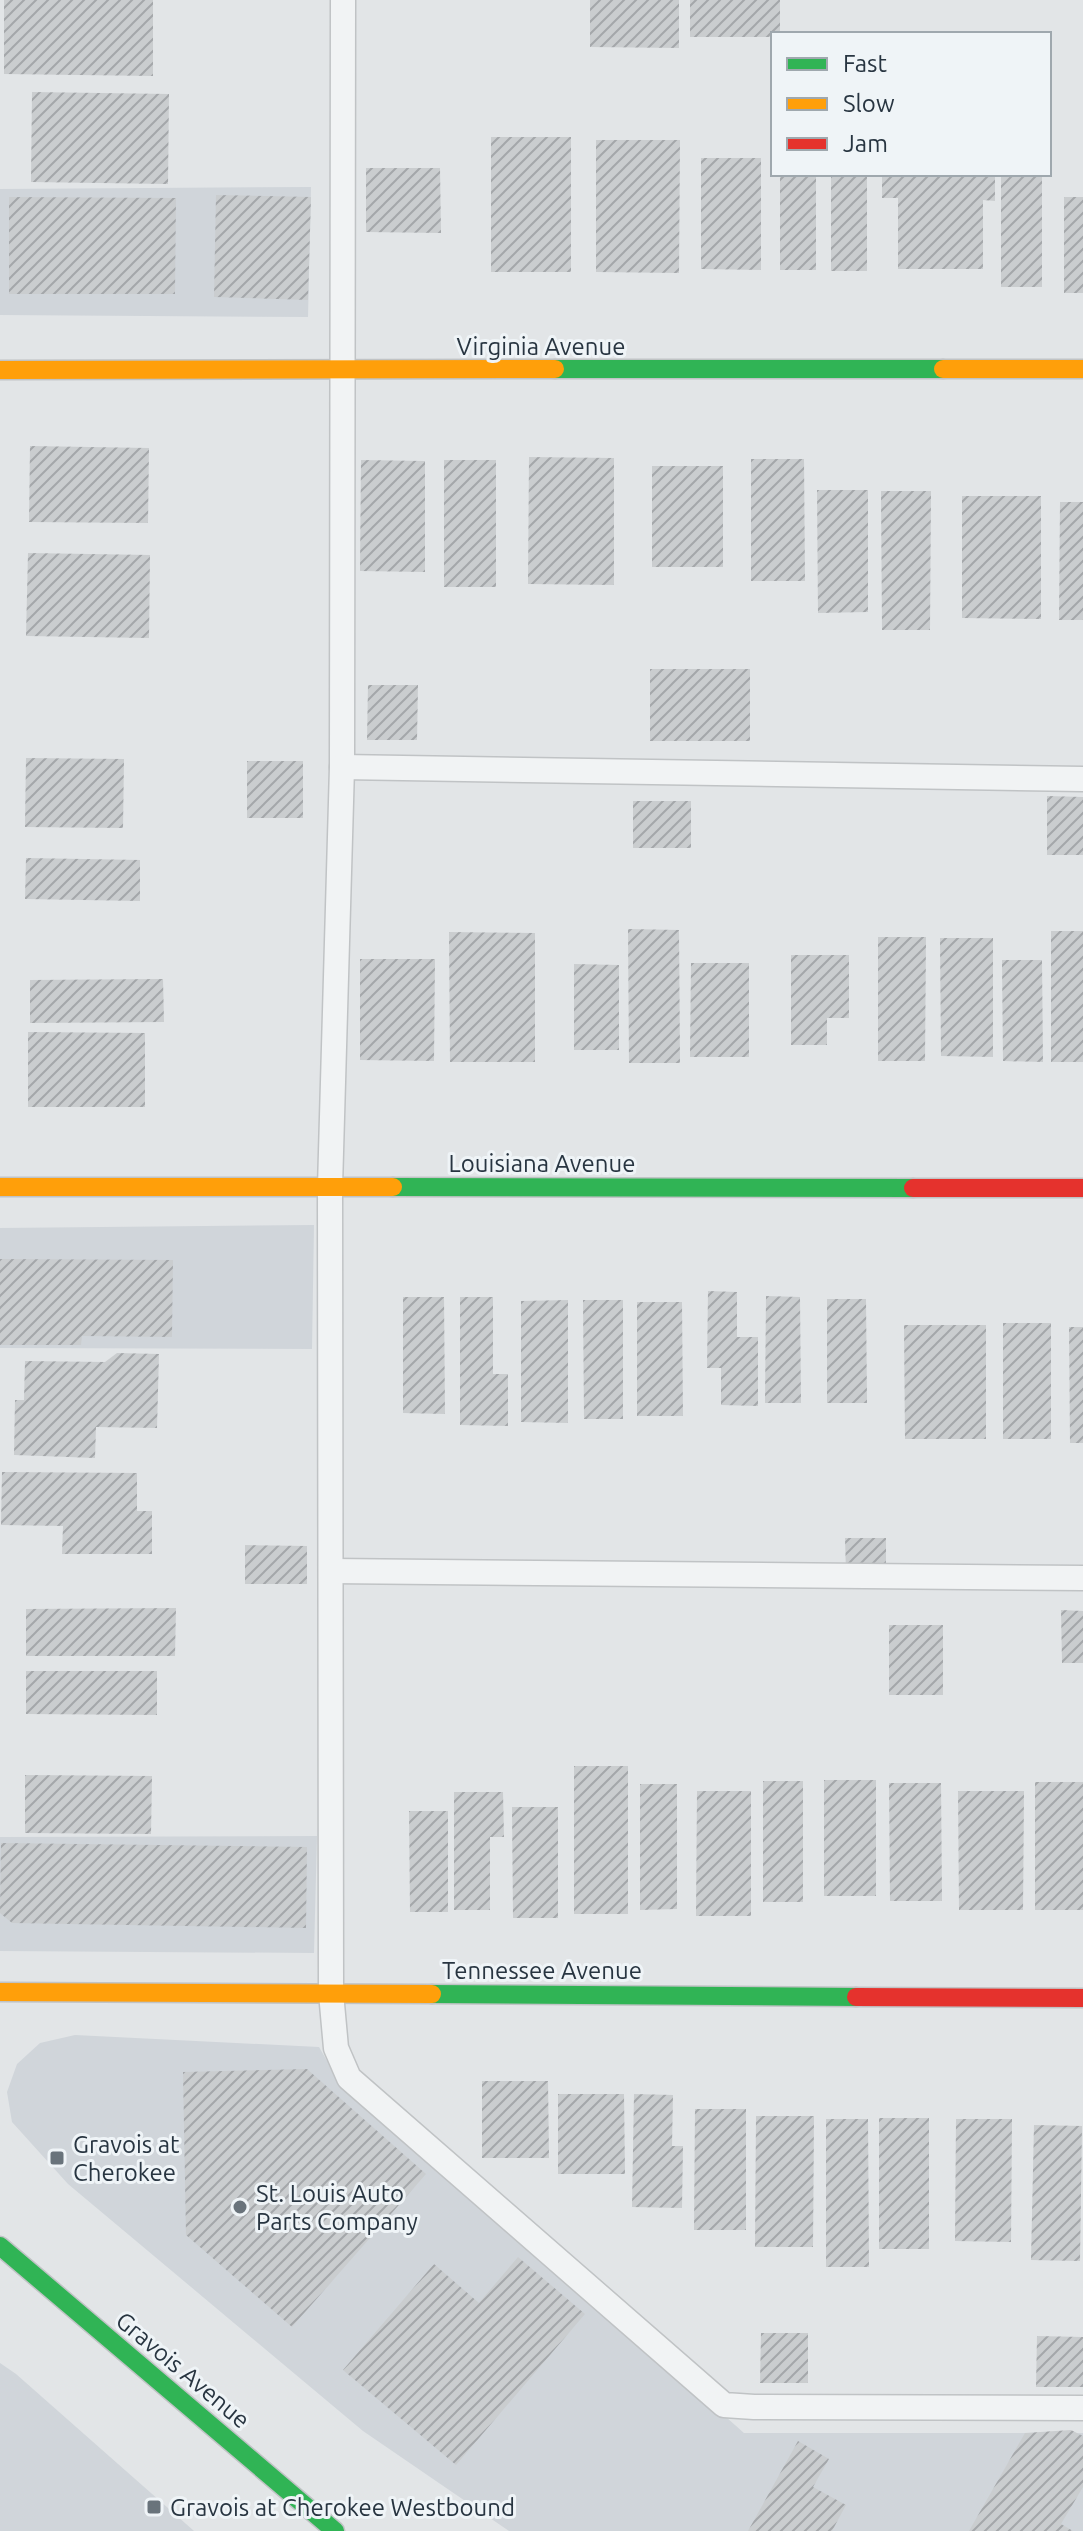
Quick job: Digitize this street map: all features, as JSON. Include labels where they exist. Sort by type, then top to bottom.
[{"type":"street","name":"Virginia Avenue","points":[[0,370],[1083,369]]},
{"type":"street","name":"Louisiana Avenue","points":[[0,1187],[1083,1188]]},
{"type":"street","name":"Tennessee Avenue","points":[[0,1992],[1083,1998]]},
{"type":"street","name":"Gravois Avenue","points":[[0,2246],[335,2531]]},
{"type":"lane","points":[[343,0],[342,767],[330,1187],[331,1993],[336,2048],[349,2078],[724,2405],[1083,2408]]},
{"type":"lane","points":[[342,767],[1083,779]]},
{"type":"lane","points":[[331,1571],[1083,1578]]},
{"type":"shaded area","points":[[311,187],[308,317],[0,315],[0,189]]},
{"type":"shaded area","points":[[314,1225],[312,1349],[0,1348],[0,1228]]},
{"type":"shaded area","points":[[317,1836],[314,1953],[0,1951],[0,1837]]},
{"type":"shaded area","points":[[75,2035],[319,2047],[330,2066],[744,2433],[1083,2433],[1083,2531],[509,2531],[363,2431],[68,2184],[12,2122],[7,2092],[17,2064],[40,2043]]},
{"type":"shaded area","points":[[0,2363],[16,2374],[194,2531],[0,2531]]},
{"type":"building","points":[[4,0],[153,0],[153,76],[4,74]]},
{"type":"building","points":[[590,0],[679,0],[679,48],[590,47]]},
{"type":"building","points":[[690,0],[780,0],[780,32],[771,32],[771,37],[690,37]]},
{"type":"building","points":[[32,92],[169,94],[168,184],[31,182]]},
{"type":"building","points":[[491,137],[571,137],[571,272],[491,272]]},
{"type":"building","points":[[596,140],[680,140],[679,273],[596,272]]},
{"type":"building","points":[[701,158],[761,158],[761,270],[701,269]]},
{"type":"building","points":[[366,168],[440,168],[441,233],[366,232]]},
{"type":"building","points":[[780,176],[816,176],[816,270],[780,270]]},
{"type":"building","points":[[831,176],[867,176],[867,271],[831,271]]},
{"type":"building","points":[[882,176],[995,176],[995,201],[983,200],[983,269],[898,269],[898,198],[882,198]]},
{"type":"building","points":[[1001,176],[1042,176],[1042,287],[1001,287]]},
{"type":"building","points":[[216,195],[311,197],[308,300],[214,297]]},
{"type":"building","points":[[9,197],[176,198],[175,294],[9,294]]},
{"type":"building","points":[[1064,197],[1083,197],[1083,293],[1064,293]]},
{"type":"building","points":[[30,446],[149,448],[148,523],[29,522]]},
{"type":"building","points":[[529,457],[614,458],[614,585],[528,584]]},
{"type":"building","points":[[751,459],[804,459],[805,581],[751,581]]},
{"type":"building","points":[[361,460],[425,461],[425,572],[360,571]]},
{"type":"building","points":[[444,460],[496,460],[496,587],[444,587]]},
{"type":"building","points":[[652,466],[723,466],[723,567],[652,567]]},
{"type":"building","points":[[817,490],[868,490],[868,612],[818,613]]},
{"type":"building","points":[[881,491],[931,491],[930,630],[882,630]]},
{"type":"building","points":[[962,496],[1041,496],[1041,619],[962,618]]},
{"type":"building","points":[[1060,502],[1083,502],[1083,620],[1059,620]]},
{"type":"building","points":[[28,553],[150,555],[149,638],[26,636]]},
{"type":"building","points":[[650,669],[750,669],[750,741],[650,741]]},
{"type":"building","points":[[368,685],[418,685],[417,740],[367,740]]},
{"type":"building","points":[[26,758],[124,759],[123,828],[25,827]]},
{"type":"building","points":[[247,761],[303,761],[303,818],[247,818]]},
{"type":"building","points":[[1047,796],[1083,797],[1083,855],[1047,855]]},
{"type":"building","points":[[633,801],[691,801],[691,848],[633,848]]},
{"type":"building","points":[[26,858],[140,860],[140,901],[25,899]]},
{"type":"building","points":[[628,929],[679,930],[680,1063],[629,1063]]},
{"type":"building","points":[[1051,931],[1083,931],[1083,1062],[1051,1062]]},
{"type":"building","points":[[449,932],[535,933],[535,1062],[450,1062]]},
{"type":"building","points":[[878,937],[926,937],[925,1061],[878,1061]]},
{"type":"building","points":[[940,938],[993,938],[993,1057],[941,1056]]},
{"type":"building","points":[[791,955],[849,955],[849,1018],[827,1018],[827,1045],[791,1045]]},
{"type":"building","points":[[360,959],[435,959],[434,1061],[360,1060]]},
{"type":"building","points":[[1002,960],[1042,960],[1043,1062],[1003,1061]]},
{"type":"building","points":[[691,963],[749,963],[749,1057],[690,1057]]},
{"type":"building","points":[[574,964],[619,965],[619,1050],[574,1050]]},
{"type":"building","points":[[163,979],[164,1022],[30,1023],[30,980]]},
{"type":"building","points":[[28,1032],[145,1033],[145,1107],[28,1107]]},
{"type":"building","points":[[0,1259],[173,1260],[172,1337],[82,1336],[81,1345],[0,1345]]},
{"type":"building","points":[[708,1291],[737,1292],[737,1337],[758,1337],[758,1406],[721,1405],[721,1368],[707,1368]]},
{"type":"building","points":[[766,1296],[800,1297],[801,1403],[765,1403]]},
{"type":"building","points":[[403,1297],[444,1297],[445,1414],[403,1413]]},
{"type":"building","points":[[460,1297],[493,1297],[493,1374],[508,1374],[508,1426],[460,1425]]},
{"type":"building","points":[[827,1299],[866,1299],[867,1403],[827,1403]]},
{"type":"building","points":[[568,1300],[568,1423],[521,1422],[521,1301]]},
{"type":"building","points":[[583,1300],[623,1300],[623,1419],[584,1419]]},
{"type":"building","points":[[637,1302],[682,1302],[683,1416],[637,1416]]},
{"type":"building","points":[[1003,1323],[1051,1323],[1051,1439],[1003,1439]]},
{"type":"building","points":[[904,1325],[986,1325],[986,1439],[905,1439]]},
{"type":"building","points":[[1069,1327],[1083,1327],[1083,1443],[1070,1443]]},
{"type":"building","points":[[117,1353],[159,1354],[157,1428],[96,1427],[95,1458],[14,1455],[15,1400],[24,1400],[25,1361],[105,1362]]},
{"type":"building","points":[[2,1472],[137,1473],[137,1511],[152,1511],[152,1554],[62,1554],[63,1526],[1,1525]]},
{"type":"building","points":[[845,1538],[886,1538],[886,1572],[846,1572]]},
{"type":"building","points":[[245,1545],[307,1546],[307,1584],[245,1584]]},
{"type":"building","points":[[176,1608],[175,1656],[26,1656],[26,1609]]},
{"type":"building","points":[[1061,1610],[1083,1611],[1083,1663],[1062,1663]]},
{"type":"building","points":[[889,1625],[943,1625],[943,1695],[889,1695]]},
{"type":"building","points":[[26,1671],[157,1671],[157,1715],[26,1714]]},
{"type":"building","points":[[574,1766],[628,1766],[628,1914],[574,1914]]},
{"type":"building","points":[[25,1775],[152,1776],[151,1834],[25,1833]]},
{"type":"building","points":[[824,1780],[876,1780],[876,1896],[824,1896]]},
{"type":"building","points":[[763,1781],[803,1781],[803,1902],[763,1902]]},
{"type":"building","points":[[1035,1782],[1083,1782],[1083,1910],[1035,1910]]},
{"type":"building","points":[[889,1783],[941,1783],[942,1901],[890,1901]]},
{"type":"building","points":[[640,1784],[677,1784],[677,1909],[640,1910]]},
{"type":"building","points":[[697,1791],[751,1791],[751,1916],[696,1916]]},
{"type":"building","points":[[958,1791],[1024,1791],[1023,1910],[959,1910]]},
{"type":"building","points":[[454,1792],[503,1792],[504,1837],[490,1837],[490,1910],[454,1910]]},
{"type":"building","points":[[512,1807],[558,1807],[558,1918],[513,1918]]},
{"type":"building","points":[[409,1811],[448,1811],[448,1912],[410,1912]]},
{"type":"building","points":[[1,1843],[307,1847],[306,1928],[12,1923],[0,1913]]},
{"type":"building","points":[[307,2069],[426,2174],[292,2327],[186,2235],[183,2072]]},
{"type":"building","points":[[482,2081],[548,2081],[549,2158],[482,2158]]},
{"type":"building","points":[[558,2094],[624,2094],[625,2174],[558,2174]]},
{"type":"building","points":[[634,2094],[673,2095],[672,2146],[683,2146],[682,2208],[632,2207]]},
{"type":"building","points":[[695,2109],[746,2109],[746,2230],[694,2230]]},
{"type":"building","points":[[756,2116],[814,2116],[813,2247],[755,2247]]},
{"type":"building","points":[[879,2118],[929,2118],[929,2249],[879,2249]]},
{"type":"building","points":[[826,2119],[868,2119],[869,2267],[826,2267]]},
{"type":"building","points":[[956,2119],[1012,2119],[1011,2242],[955,2241]]},
{"type":"building","points":[[1034,2125],[1082,2126],[1080,2261],[1031,2260]]},
{"type":"building","points":[[518,2257],[585,2314],[456,2465],[343,2370],[434,2264],[479,2303]]},
{"type":"building","points":[[761,2333],[808,2333],[808,2383],[760,2383]]},
{"type":"building","points":[[1037,2336],[1083,2337],[1083,2387],[1036,2387]]},
{"type":"building","points":[[1071,2430],[1083,2436],[1083,2487],[1061,2524],[1073,2531],[969,2531],[1025,2433]]},
{"type":"building","points":[[798,2441],[829,2459],[813,2487],[846,2505],[832,2531],[748,2531]]},
{"type":"traffic: fast","points":[[555,369],[943,369]]},
{"type":"traffic: fast","points":[[393,1187],[913,1188]]},
{"type":"traffic: fast","points":[[432,1994],[856,1997]]},
{"type":"traffic: fast","points":[[0,2246],[335,2531]]},
{"type":"traffic: slow","points":[[0,370],[555,369]]},
{"type":"traffic: slow","points":[[943,369],[1083,369]]},
{"type":"traffic: slow","points":[[0,1187],[393,1187]]},
{"type":"traffic: slow","points":[[0,1992],[432,1994]]},
{"type":"traffic: jam","points":[[913,1188],[1083,1188]]},
{"type":"traffic: jam","points":[[856,1997],[1083,1998]]},
{"type":"place","name":"Gravois at Cherokee","points":[[57,2158]]},
{"type":"place","name":"St. Louis Auto Parts Company","points":[[240,2207]]},
{"type":"place","name":"Gravois at Cherokee Westbound","points":[[154,2507]]}]
